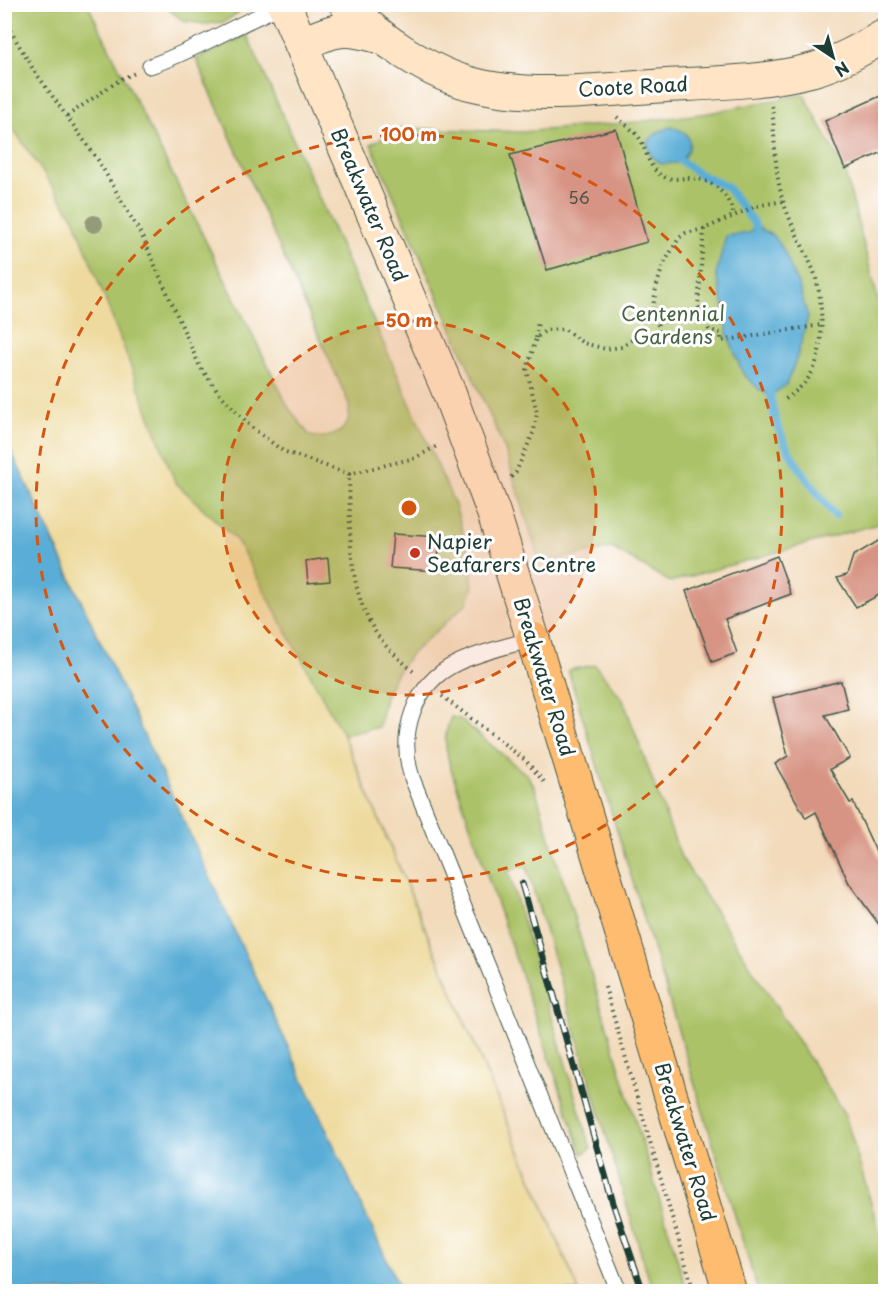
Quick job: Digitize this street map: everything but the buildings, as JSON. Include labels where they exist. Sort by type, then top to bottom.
[{"type":"highway","name":"Breakwater Road","points":[[533,639],[730,1292]]},
{"type":"main road","name":"Breakwater Road","points":[[287,6],[465,432],[494,514],[533,639]]},
{"type":"main road","name":"Coote Road","points":[[351,10],[385,38],[423,63],[474,85],[520,91],[614,89],[769,78],[812,70],[837,61],[885,35]]},
{"type":"main road","name":"Coote Road","points":[[301,44],[340,29],[357,30],[385,38]]},
{"type":"lane","points":[[150,66],[172,59],[260,14],[287,6]]},
{"type":"lane","points":[[533,639],[457,663],[447,669],[429,685],[416,703],[408,724],[406,746],[409,768],[619,1292]]},
{"type":"path","points":[[4,20],[33,69],[98,160],[142,236],[200,367],[220,395],[251,427],[283,450],[349,474],[415,458],[465,432]]},
{"type":"path","points":[[67,116],[121,79],[150,66]]},
{"type":"path","points":[[769,78],[783,201],[813,270],[821,299],[819,349],[813,372],[798,390],[783,400]]},
{"type":"path","points":[[614,89],[616,118],[631,128],[656,171],[667,179],[691,178],[707,181],[721,190],[736,214]]},
{"type":"path","points":[[536,338],[546,330],[564,329],[583,343],[606,350],[622,347],[635,338],[653,340],[659,335],[659,327],[652,314],[656,288],[663,265],[680,238],[686,233],[704,229],[750,208],[783,201]]},
{"type":"path","points":[[704,229],[698,306],[709,330],[721,333],[722,341],[821,325]]},
{"type":"path","points":[[516,472],[534,430],[537,413],[527,370],[538,321]]},
{"type":"path","points":[[349,474],[351,557],[363,609],[378,637],[429,685],[525,760],[546,784],[549,795]]},
{"type":"path","points":[[602,976],[694,1292]]},
{"type":"green space","points":[[4,5],[88,5],[289,408],[310,436],[332,435],[346,425],[349,417],[349,404],[196,59],[247,35],[455,505],[470,557],[473,587],[467,603],[411,654],[396,674],[385,696],[379,727],[343,735],[237,541],[175,483],[74,218],[5,117]]},
{"type":"green space","points":[[164,5],[236,5],[239,12],[224,22],[206,24],[183,21]]},
{"type":"green space","name":"Centennial Gardens","points":[[804,94],[845,172],[885,327],[885,522],[670,582],[612,548],[540,563],[505,450],[371,144],[401,128],[522,132],[709,113]]},
{"type":"green space","points":[[595,665],[623,700],[681,857],[845,1115],[885,1250],[885,1291],[758,1291],[568,670]]},
{"type":"green space","points":[[451,717],[460,719],[528,776],[535,788],[687,1291],[654,1291],[647,1273],[526,865],[508,871],[591,1149],[582,1154],[450,766],[446,741]]},
{"type":"sand","points":[[5,117],[74,218],[175,482],[237,541],[343,735],[579,1291],[401,1291],[5,438]]},
{"type":"water","points":[[671,127],[679,129],[688,137],[689,147],[687,153],[677,163],[660,164],[650,154],[647,142],[658,132]]},
{"type":"water","points":[[755,225],[775,237],[784,251],[808,317],[797,357],[786,385],[770,396],[743,374],[727,333],[727,319],[716,274],[726,236],[749,233]]},
{"type":"water","points":[[5,438],[169,789],[401,1291],[5,1291]]},
{"type":"waterway","points":[[681,161],[701,175],[727,187],[755,225],[757,235]]},
{"type":"waterway","points":[[770,386],[776,423],[783,440],[802,472],[835,516]]},
{"type":"railway","points":[[522,884],[613,1203],[643,1292]]},
{"type":"place","name":"Napier Seafarers' Centre","points":[[415,553]]}]
